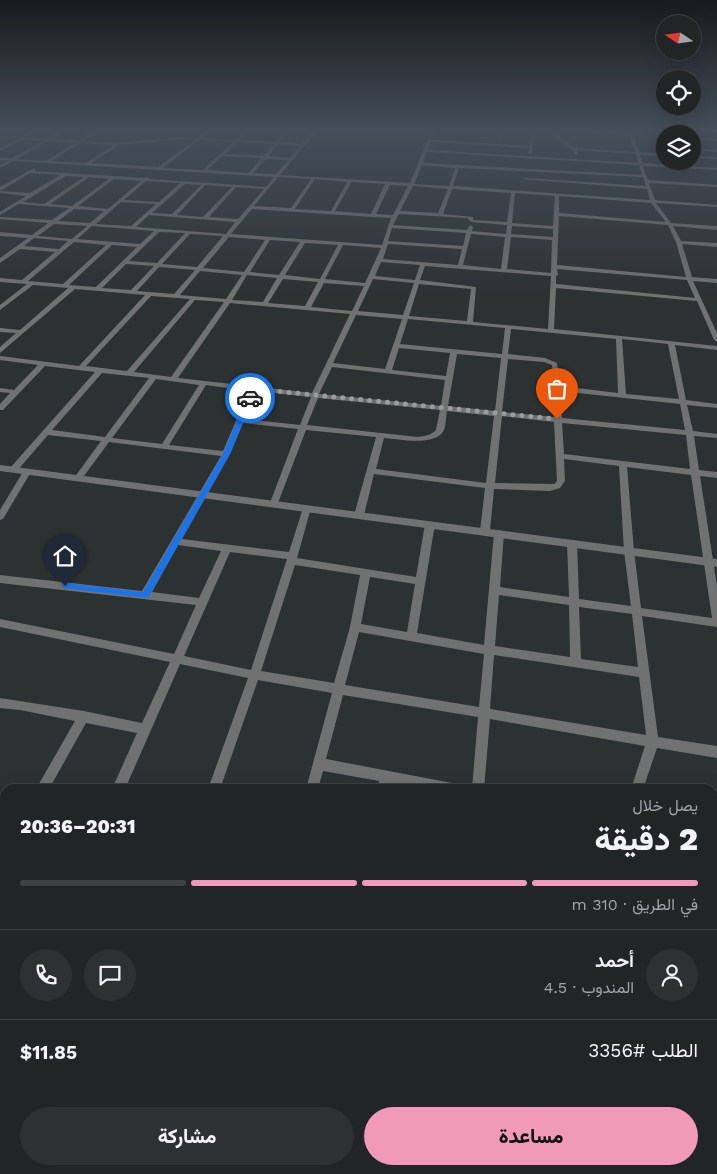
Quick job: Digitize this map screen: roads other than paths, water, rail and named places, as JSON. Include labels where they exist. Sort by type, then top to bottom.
[{"type":"street","points":[[0,216],[46,186]]},
{"type":"street","points":[[44,205],[72,186]]},
{"type":"street","points":[[0,261],[102,186]]},
{"type":"street","points":[[23,282],[137,186]]},
{"type":"street","points":[[132,228],[179,186]]},
{"type":"street","points":[[173,216],[202,186]]},
{"type":"street","points":[[232,186],[267,188]]},
{"type":"street","points":[[205,218],[235,186]]},
{"type":"street","points":[[175,297],[269,186]]},
{"type":"street","points":[[292,210],[309,186]]},
{"type":"street","points":[[332,213],[347,186]]},
{"type":"street","points":[[373,216],[387,186]]},
{"type":"street","points":[[274,503],[315,395],[380,260],[390,226],[411,186]]},
{"type":"street","points":[[421,186],[717,206]]},
{"type":"street","points":[[523,193],[524,186]]},
{"type":"street","points":[[621,186],[648,188],[653,202],[670,224],[679,242],[689,278],[717,340]]},
{"type":"street","points":[[440,216],[450,188]]},
{"type":"street","points":[[0,190],[32,194]]},
{"type":"street","points":[[504,271],[510,236],[513,192]]},
{"type":"street","points":[[551,331],[555,275],[557,196]]},
{"type":"street","points":[[120,201],[160,203]]},
{"type":"street","points":[[18,203],[108,210]]},
{"type":"street","points":[[251,207],[373,216],[468,217],[471,218],[471,221],[556,228]]},
{"type":"street","points":[[149,214],[240,220]]},
{"type":"street","points":[[556,214],[717,228]]},
{"type":"street","points":[[0,216],[52,222],[268,239],[341,244],[464,248]]},
{"type":"street","points":[[460,267],[471,221]]},
{"type":"street","points":[[390,226],[556,239]]},
{"type":"street","points":[[97,289],[158,230]]},
{"type":"street","points":[[132,293],[188,233]]},
{"type":"street","points":[[0,234],[141,246]]},
{"type":"street","points":[[173,379],[197,347],[268,239]]},
{"type":"street","points":[[264,305],[302,241]]},
{"type":"street","points":[[679,242],[717,245]]},
{"type":"street","points":[[64,286],[111,243]]},
{"type":"street","points":[[307,309],[341,244]]},
{"type":"street","points":[[18,248],[60,251]]},
{"type":"street","points":[[380,260],[555,275]]},
{"type":"street","points":[[125,262],[368,285]]},
{"type":"street","points":[[388,371],[407,318],[423,264]]},
{"type":"street","points":[[555,267],[717,281]]},
{"type":"street","points":[[372,277],[474,288],[470,324]]},
{"type":"street","points":[[0,280],[717,348]]},
{"type":"street","points":[[2,305],[32,283]]},
{"type":"street","points":[[554,286],[700,300]]},
{"type":"street","points":[[0,351],[73,287]]},
{"type":"street","points":[[81,368],[149,294]]},
{"type":"street","points":[[129,374],[193,299]]},
{"type":"street","points":[[709,320],[717,321]]},
{"type":"street","points":[[485,531],[503,357],[508,327]]},
{"type":"street","points":[[0,330],[22,332]]},
{"type":"street","points":[[619,338],[622,396]]},
{"type":"street","points":[[671,344],[713,562],[717,619]]},
{"type":"street","points":[[371,471],[490,486],[550,488],[557,486],[561,481],[555,364],[551,361],[397,346]]},
{"type":"street","points":[[241,421],[418,439],[436,436],[440,430],[454,352]]},
{"type":"street","points":[[0,358],[254,389],[717,436]]},
{"type":"street","points":[[0,408],[44,363]]},
{"type":"street","points":[[328,365],[449,378]]},
{"type":"street","points":[[13,470],[100,370]]},
{"type":"street","points":[[78,478],[154,377]]},
{"type":"street","points":[[164,447],[204,383]]},
{"type":"street","points":[[556,388],[717,406]]},
{"type":"street","points":[[145,595],[226,454],[254,389]]},
{"type":"street","points":[[0,390],[16,392]]},
{"type":"street","points":[[45,432],[226,454]]},
{"type":"street","points":[[359,515],[381,435]]},
{"type":"street","points":[[560,456],[717,475]]},
{"type":"street","points":[[623,463],[629,551],[653,741],[639,784]]},
{"type":"street","points":[[0,468],[713,562]]},
{"type":"street","points":[[0,517],[27,472]]},
{"type":"street","points":[[216,784],[242,714],[293,558],[307,508]]},
{"type":"street","points":[[411,637],[430,524]]},
{"type":"street","points":[[478,784],[499,533]]},
{"type":"street","points":[[177,542],[293,558],[421,581]]},
{"type":"street","points":[[572,543],[576,664]]},
{"type":"street","points":[[120,784],[227,548]]},
{"type":"street","points":[[313,784],[355,627],[366,572]]},
{"type":"street","points":[[0,579],[202,602]]},
{"type":"street","points":[[494,590],[717,623]]},
{"type":"street","points":[[0,623],[254,675],[717,752]]},
{"type":"street","points":[[355,627],[576,664],[644,673]]},
{"type":"street","points":[[0,703],[84,716],[146,729]]},
{"type":"street","points":[[45,784],[84,716]]},
{"type":"street","points":[[318,764],[385,783]]}]
